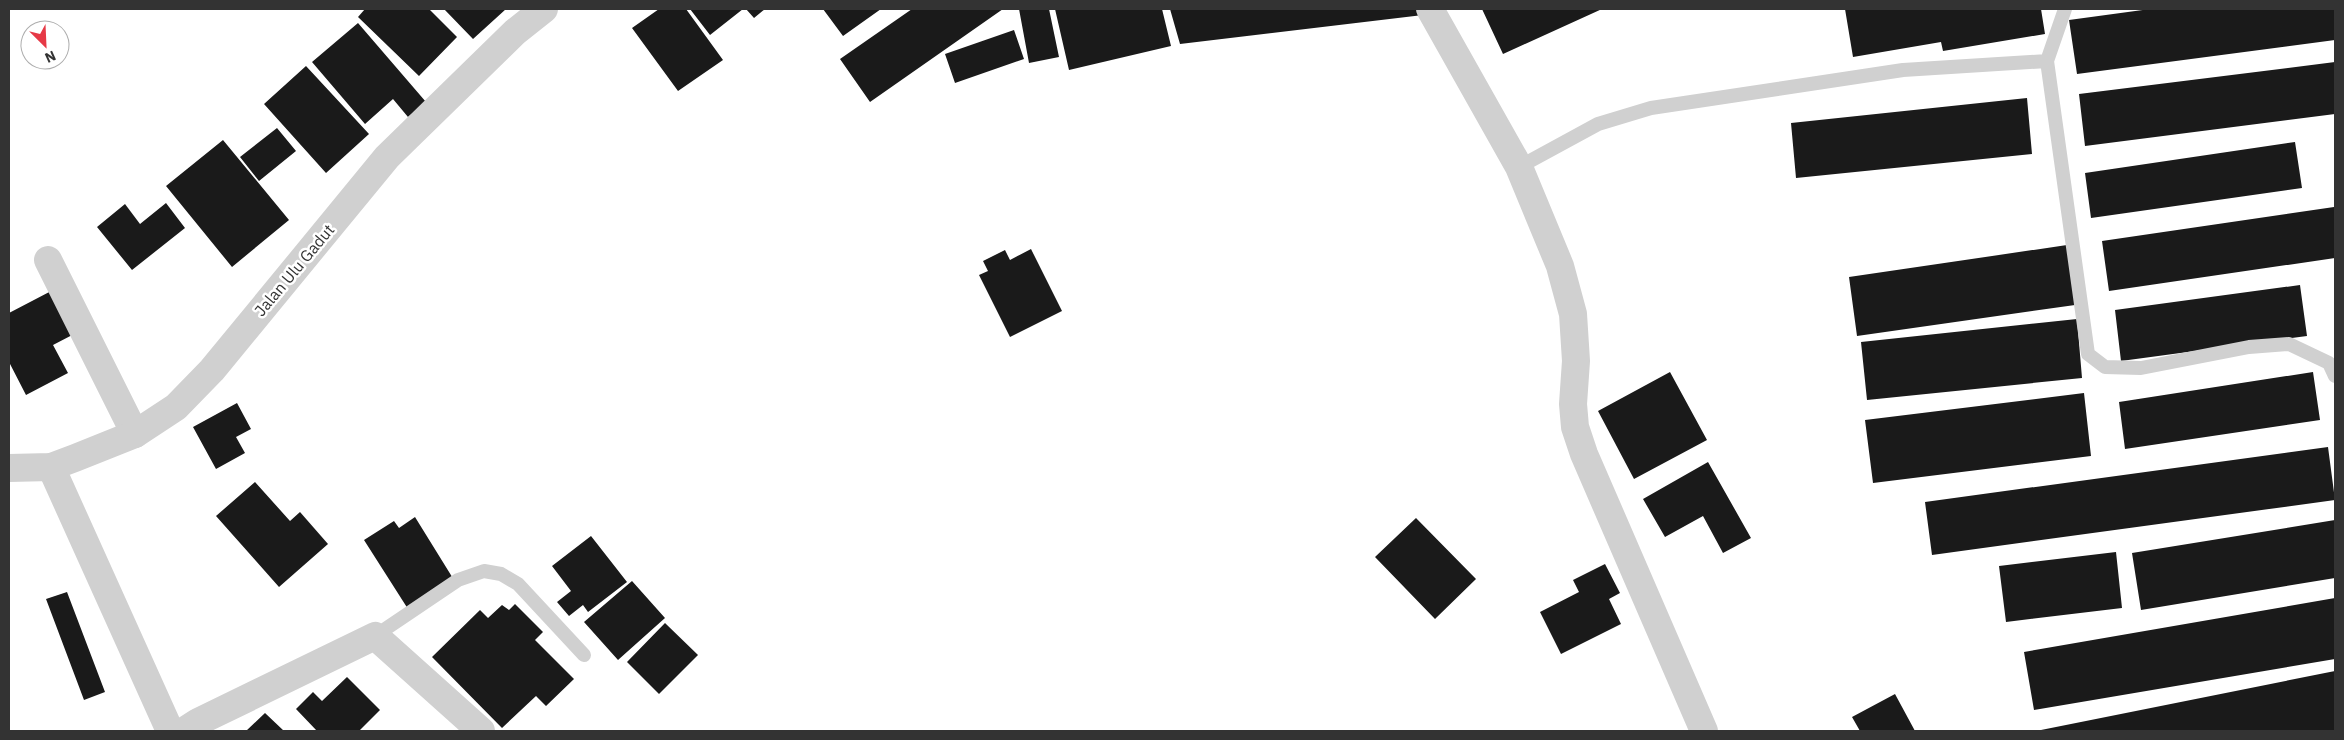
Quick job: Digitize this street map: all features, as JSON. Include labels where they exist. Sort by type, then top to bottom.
[{"type":"street","name":"Jalan Ulu Gadut","points":[[9,468],[51,466],[135,434],[176,407],[206,376],[387,157],[515,32],[544,9]]},
{"type":"street","points":[[1430,9],[1519,167],[1560,266],[1572,314],[1576,361],[1573,404],[1576,427],[1584,454],[1704,731]]},
{"type":"street","points":[[48,260],[135,434]]},
{"type":"street","points":[[51,466],[170,731]]},
{"type":"street","points":[[197,728],[375,636],[481,731]]},
{"type":"lane","points":[[2065,9],[2047,61],[2088,354],[2105,367],[2141,368],[2248,347],[2289,344],[2328,363],[2335,376]]},
{"type":"lane","points":[[1519,167],[1598,124],[1651,108],[1903,70],[2047,61]]},
{"type":"lane","points":[[375,636],[458,580],[484,571],[501,574],[518,584],[584,655]]},
{"type":"building","points":[[365,9],[429,9],[457,37],[419,76],[358,17]]},
{"type":"building","points":[[444,9],[506,9],[473,39]]},
{"type":"building","points":[[659,9],[686,9],[723,60],[678,91],[632,28]]},
{"type":"building","points":[[690,9],[743,9],[710,35]]},
{"type":"building","points":[[746,9],[765,9],[754,18]]},
{"type":"building","points":[[823,9],[881,9],[843,36]]},
{"type":"building","points":[[912,9],[1003,9],[870,102],[840,59]]},
{"type":"building","points":[[1019,9],[1049,9],[1059,57],[1029,63]]},
{"type":"building","points":[[1055,9],[1162,9],[1171,46],[1069,70]]},
{"type":"building","points":[[1170,9],[1418,9],[1423,15],[1180,44]]},
{"type":"building","points":[[1482,9],[1602,9],[1503,54]]},
{"type":"building","points":[[1845,9],[2041,9],[2045,34],[1943,51],[1941,42],[1853,57]]},
{"type":"building","points":[[2150,9],[2335,9],[2335,40],[2077,74],[2069,20]]},
{"type":"building","points":[[358,23],[426,102],[408,117],[393,99],[365,124],[312,62]]},
{"type":"building","points":[[1014,30],[1024,59],[955,83],[945,54]]},
{"type":"building","points":[[2335,62],[2335,114],[2085,146],[2079,94]]},
{"type":"building","points":[[306,66],[369,134],[326,173],[264,104]]},
{"type":"building","points":[[2027,98],[2032,154],[1796,178],[1791,123]]},
{"type":"building","points":[[277,128],[296,151],[259,181],[240,157]]},
{"type":"building","points":[[223,140],[289,220],[232,267],[166,186]]},
{"type":"building","points":[[2295,142],[2302,188],[2091,218],[2085,173]]},
{"type":"building","points":[[166,203],[185,228],[132,270],[97,227],[125,204],[140,224]]},
{"type":"building","points":[[2334,207],[2335,258],[2109,291],[2102,241]]},
{"type":"building","points":[[2067,245],[2075,305],[1857,336],[1849,277]]},
{"type":"building","points":[[1031,249],[1062,311],[1010,337],[979,275],[988,271],[983,261],[1005,250],[1010,260]]},
{"type":"building","points":[[2300,285],[2307,336],[2121,361],[2115,310]]},
{"type":"building","points":[[55,289],[78,332],[53,345],[68,373],[26,395],[9,362],[9,313]]},
{"type":"building","points":[[2077,319],[2082,378],[1867,400],[1861,342]]},
{"type":"building","points":[[1670,372],[1707,440],[1634,479],[1598,411]]},
{"type":"building","points":[[2313,372],[2320,420],[2125,449],[2119,402]]},
{"type":"building","points":[[2084,393],[2091,456],[1873,483],[1865,420]]},
{"type":"building","points":[[237,403],[251,429],[236,437],[245,453],[216,469],[193,427]]},
{"type":"building","points":[[2328,447],[2335,500],[1932,555],[1925,502]]},
{"type":"building","points":[[1708,462],[1751,538],[1723,553],[1703,516],[1665,537],[1643,499]]},
{"type":"building","points":[[255,482],[290,521],[300,512],[328,544],[279,587],[216,516]]},
{"type":"building","points":[[415,517],[454,580],[408,609],[364,540],[394,521],[399,528]]},
{"type":"building","points":[[1416,518],[1476,579],[1435,619],[1375,557]]},
{"type":"building","points":[[2335,520],[2335,578],[2141,610],[2132,553]]},
{"type":"building","points":[[591,536],[627,582],[588,612],[583,605],[569,616],[557,602],[571,591],[552,566]]},
{"type":"building","points":[[2116,552],[2122,608],[2006,622],[1999,566]]},
{"type":"building","points":[[1605,564],[1620,593],[1609,599],[1621,624],[1561,654],[1540,612],[1579,592],[1573,580]]},
{"type":"building","points":[[632,581],[665,618],[618,660],[584,622]]},
{"type":"building","points":[[67,592],[105,692],[84,700],[46,599]]},
{"type":"building","points":[[2335,598],[2335,659],[2034,710],[2024,652]]},
{"type":"building","points":[[515,604],[543,632],[535,640],[574,679],[546,706],[536,696],[502,728],[432,657],[480,610],[488,618],[502,605],[509,610]]},
{"type":"building","points":[[665,623],[698,655],[659,694],[627,662]]},
{"type":"building","points":[[2335,671],[2335,730],[2041,731],[2041,730]]},
{"type":"building","points":[[347,677],[380,710],[359,731],[317,731],[296,709],[313,692],[322,701]]},
{"type":"building","points":[[1895,694],[1915,731],[1860,731],[1852,717]]},
{"type":"building","points":[[265,713],[284,731],[246,731]]}]
